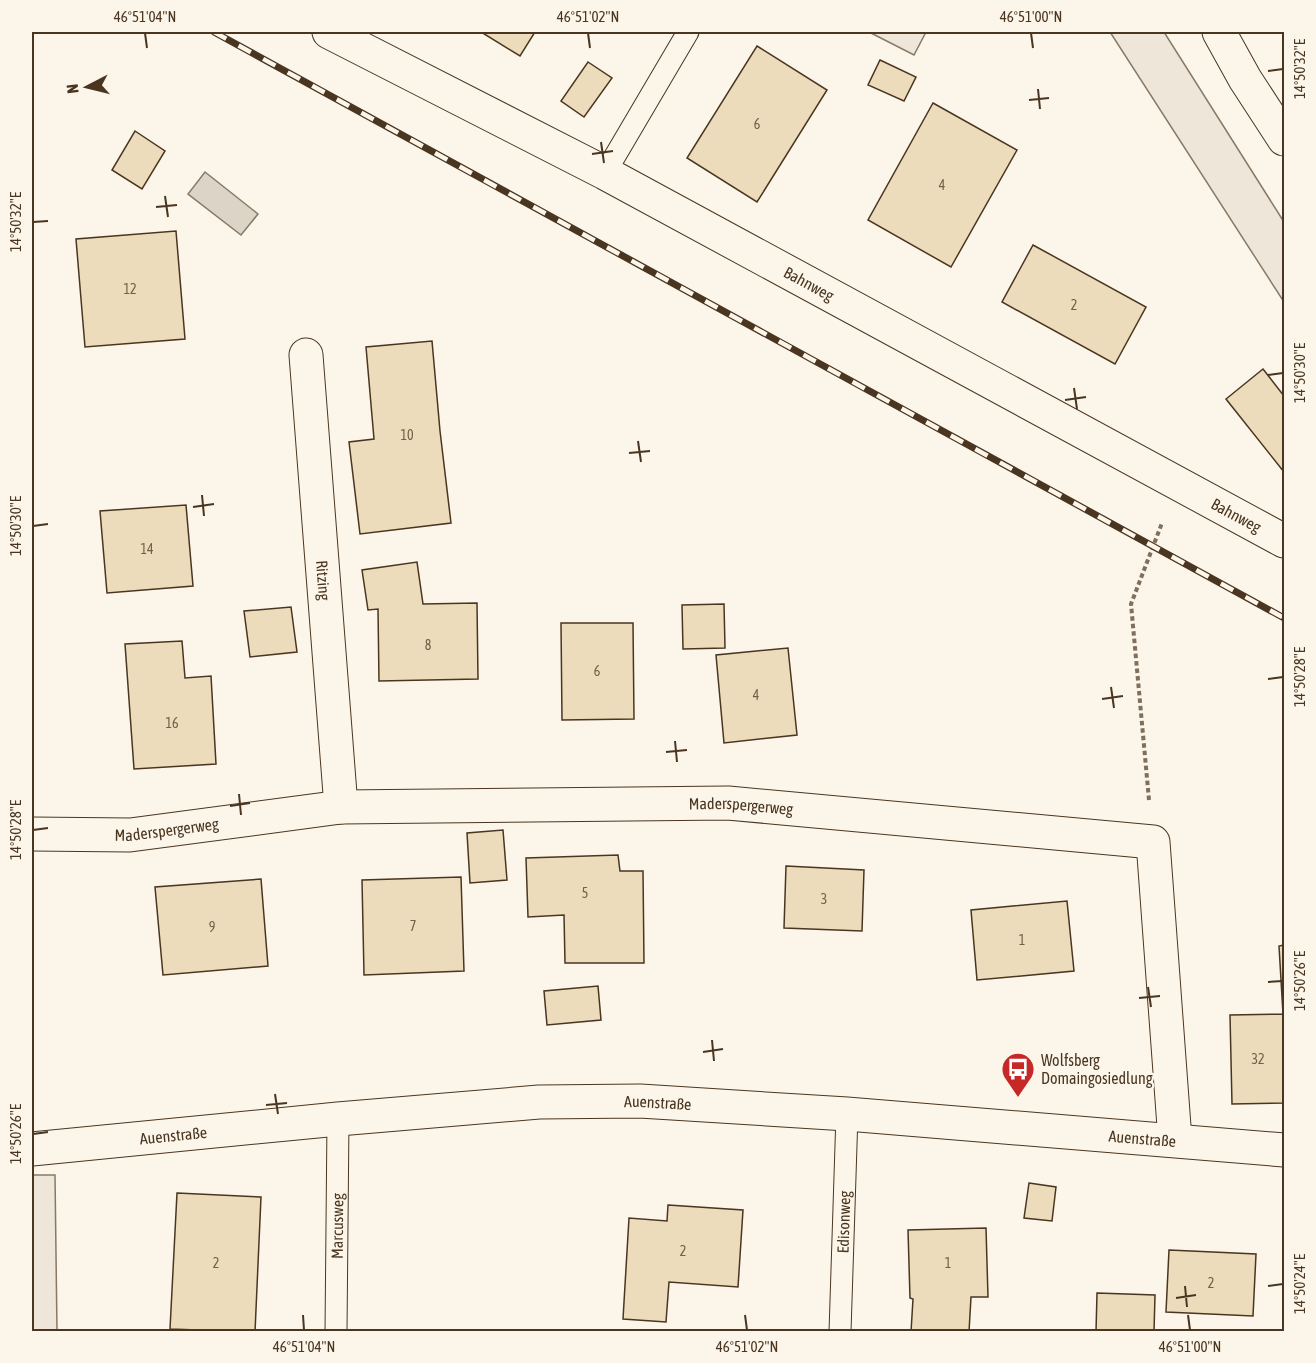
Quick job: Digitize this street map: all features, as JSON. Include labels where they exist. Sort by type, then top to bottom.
[{"type":"street","name":"Bahnweg","points":[[329,32],[605,173],[1284,541]]},
{"type":"street","points":[[1219,32],[1245,79],[1284,139]]},
{"type":"street","name":"Ritzing","points":[[306,355],[342,807]]},
{"type":"street","name":"Maderspergerweg","points":[[32,834],[130,835],[342,807],[729,803],[1153,843]]},
{"type":"street","points":[[1153,843],[1175,1140]]},
{"type":"street","name":"Auenstraße","points":[[32,1149],[539,1102],[640,1101],[847,1114],[1284,1150]]},
{"type":"lane","points":[[605,173],[688,32]]},
{"type":"lane","name":"Edisonweg","points":[[840,1332],[847,1114]]},
{"type":"lane","name":"Marcusweg","points":[[336,1332],[338,1119]]},
{"type":"path","points":[[1153,843],[1131,604],[1166,515]]},
{"type":"shaded area","points":[[869,32],[926,32],[914,55]]},
{"type":"shaded area","points":[[1110,32],[1164,32],[1284,222],[1284,302]]},
{"type":"shaded area","points":[[205,172],[258,214],[241,235],[188,194]]},
{"type":"shaded area","points":[[32,1175],[55,1175],[57,1331],[32,1331]]},
{"type":"building","points":[[481,32],[535,32],[520,56]]},
{"type":"building","points":[[757,46],[827,90],[757,202],[687,158]]},
{"type":"building","points":[[880,60],[916,77],[904,101],[868,85]]},
{"type":"building","points":[[588,62],[612,78],[584,117],[561,101]]},
{"type":"building","points":[[933,103],[1017,150],[951,267],[868,220]]},
{"type":"building","points":[[135,131],[165,151],[142,189],[112,170]]},
{"type":"building","points":[[176,231],[185,339],[85,347],[76,239]]},
{"type":"building","points":[[1033,245],[1146,307],[1115,364],[1002,302]]},
{"type":"building","points":[[432,341],[451,523],[360,534],[349,442],[374,439],[366,347]]},
{"type":"building","points":[[1263,369],[1284,396],[1284,472],[1226,399]]},
{"type":"building","points":[[186,505],[193,586],[107,593],[100,511]]},
{"type":"building","points":[[417,562],[423,604],[477,603],[478,679],[379,681],[378,609],[368,610],[362,570]]},
{"type":"building","points":[[724,604],[725,648],[683,649],[682,605]]},
{"type":"building","points":[[291,607],[297,652],[250,657],[244,611]]},
{"type":"building","points":[[561,623],[633,623],[634,719],[562,720]]},
{"type":"building","points":[[182,641],[185,678],[211,676],[216,764],[134,769],[125,644]]},
{"type":"building","points":[[788,648],[797,735],[724,743],[716,655]]},
{"type":"building","points":[[503,830],[507,880],[470,883],[467,833]]},
{"type":"building","points":[[618,855],[620,871],[643,871],[644,963],[565,963],[564,915],[528,917],[526,858]]},
{"type":"building","points":[[786,866],[864,870],[862,931],[784,928]]},
{"type":"building","points":[[461,877],[464,971],[364,975],[362,880]]},
{"type":"building","points":[[261,879],[268,966],[163,975],[155,887]]},
{"type":"building","points":[[1067,901],[1074,971],[977,980],[971,910]]},
{"type":"building","points":[[1284,945],[1284,1103],[1232,1104],[1230,1015],[1283,1014],[1279,946]]},
{"type":"building","points":[[598,986],[601,1020],[547,1025],[544,991]]},
{"type":"building","points":[[1029,1183],[1056,1187],[1052,1221],[1024,1218]]},
{"type":"building","points":[[177,1193],[261,1197],[255,1332],[170,1329]]},
{"type":"building","points":[[668,1205],[743,1210],[738,1287],[669,1282],[666,1322],[623,1319],[629,1218],[667,1221]]},
{"type":"building","points":[[986,1228],[988,1297],[971,1297],[969,1332],[911,1332],[913,1299],[910,1298],[908,1230]]},
{"type":"building","points":[[1169,1250],[1256,1254],[1253,1316],[1166,1312]]},
{"type":"building","points":[[1097,1293],[1155,1295],[1154,1332],[1096,1332]]},
{"type":"railway","points":[[214,32],[1284,618]]},
{"type":"place","name":"Wolfsberg Domaingosiedlung","points":[[1018,1098]]}]
